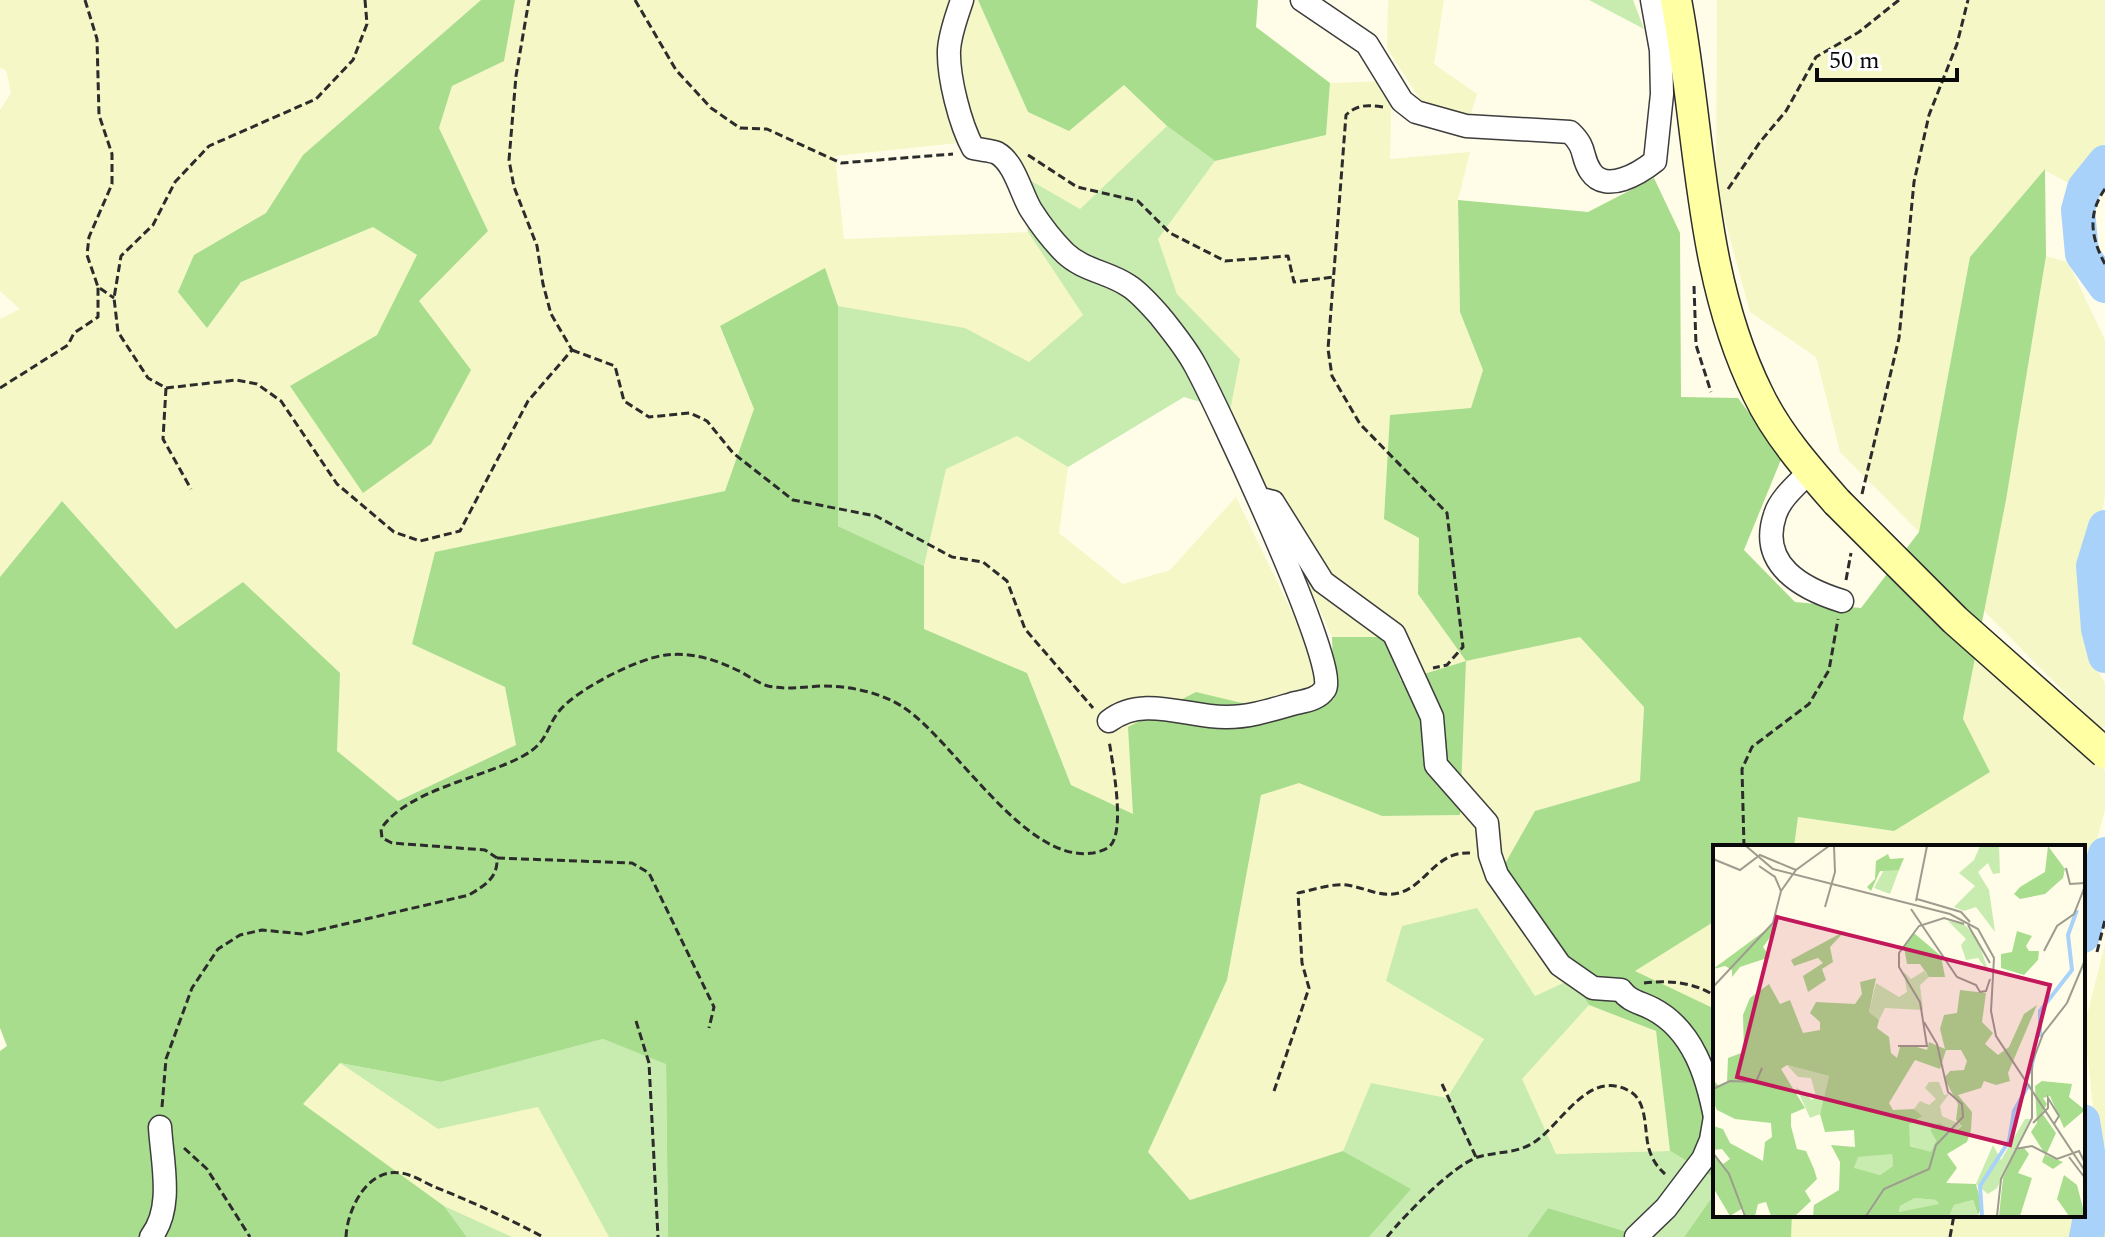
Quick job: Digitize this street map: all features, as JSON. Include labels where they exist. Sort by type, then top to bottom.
[{"type":"street","points":[[962,0],[949,47],[950,67],[965,133],[973,148],[998,153],[1009,166],[1032,212],[1065,253],[1084,267],[1128,285],[1158,313],[1194,361],[1258,498],[1312,627],[1326,670],[1328,681],[1315,698],[1259,713],[1226,717],[1157,708],[1132,710],[1109,721]]},
{"type":"street","points":[[1302,0],[1367,44],[1402,101],[1416,112],[1466,126],[1570,132],[1583,143],[1589,170],[1597,178],[1611,181],[1637,175],[1655,161],[1662,94],[1661,50],[1652,0]]},
{"type":"street","points":[[1676,0],[1708,224],[1723,299],[1758,394],[1782,435],[1810,471],[1849,503],[1955,620],[2105,753]]},
{"type":"street","points":[[1810,471],[1783,500],[1774,515],[1773,545],[1783,568],[1794,579],[1813,592],[1842,601]]},
{"type":"street","points":[[1258,498],[1273,502],[1323,582],[1394,634],[1432,717],[1436,765],[1487,823],[1490,855],[1497,875],[1560,965],[1593,988],[1621,990],[1628,999],[1654,1010],[1680,1031],[1697,1054],[1713,1110]]},
{"type":"street","points":[[151,1237],[160,1226],[165,1203],[160,1127]]},
{"type":"street","points":[[1636,1237],[1666,1208],[1703,1159],[1713,1128]]},
{"type":"path","points":[[0,388],[68,345],[74,333],[98,317],[98,287],[87,255],[89,237],[112,184],[112,154],[99,115],[97,39],[85,0]]},
{"type":"path","points":[[365,0],[367,24],[353,60],[316,99],[209,146],[175,182],[153,225],[121,256],[114,298],[118,332],[148,378],[166,388],[236,380],[257,384],[281,401],[337,484],[394,532],[420,541],[460,531],[528,401],[572,350]]},
{"type":"path","points":[[529,0],[516,76],[509,160],[514,187],[537,246],[551,314],[572,350],[615,366],[624,401],[649,417],[690,413],[707,421],[733,453],[793,500],[876,516],[952,557],[983,562],[1007,581],[1025,629],[1091,706],[1109,721],[1118,796],[1115,837],[1110,847],[1080,854],[1060,850],[1006,812],[934,734],[902,706],[861,690],[823,686],[785,689],[763,684],[720,662],[694,655],[664,655],[635,665],[571,698],[557,714],[545,739],[524,755],[400,807],[381,829],[382,838],[392,843],[485,850],[497,858],[632,863],[649,873],[714,1007],[709,1028]]},
{"type":"path","points":[[635,0],[676,70],[711,108],[740,128],[767,129],[841,163],[958,154],[973,148]]},
{"type":"path","points":[[1727,189],[1786,111],[1816,57],[1859,32],[1899,0]]},
{"type":"path","points":[[1849,503],[1899,338],[1914,182],[1929,115],[1957,44],[1968,0]]},
{"type":"path","points":[[1402,101],[1390,108],[1355,107],[1346,115],[1328,349],[1332,376],[1360,424],[1447,513],[1463,647],[1447,665],[1413,673]]},
{"type":"path","points":[[998,153],[1020,150],[1077,187],[1138,201],[1170,233],[1225,261],[1288,256],[1294,282],[1334,277]]},
{"type":"path","points":[[2105,189],[2094,204],[2092,231],[2105,264]]},
{"type":"path","points":[[1694,274],[1696,345],[1711,392]]},
{"type":"path","points":[[98,287],[114,298]]},
{"type":"path","points":[[166,388],[163,439],[191,489]]},
{"type":"path","points":[[1744,845],[1742,769],[1752,747],[1809,704],[1829,670],[1852,546]]},
{"type":"path","points":[[1274,1091],[1309,988],[1302,963],[1298,893],[1345,884],[1389,896],[1406,891],[1438,862],[1462,853],[1490,855]]},
{"type":"path","points":[[250,1237],[207,1169],[160,1127],[166,1059],[192,988],[218,949],[240,935],[262,930],[302,934],[469,895],[490,881],[498,869],[497,858]]},
{"type":"path","points":[[2097,952],[2105,920]]},
{"type":"path","points":[[1621,990],[1645,982],[1673,981],[1713,995]]},
{"type":"path","points":[[636,1021],[649,1063],[658,1237]]},
{"type":"path","points":[[1442,1084],[1476,1157]]},
{"type":"path","points":[[1387,1237],[1445,1178],[1476,1157],[1522,1150],[1539,1140],[1575,1101],[1592,1090],[1614,1087],[1633,1093],[1641,1107],[1649,1148],[1656,1165],[1681,1185]]},
{"type":"path","points":[[346,1237],[347,1225],[361,1191],[375,1179],[399,1172],[498,1213],[543,1237]]},
{"type":"path","points":[[1950,1237],[1954,1217]]},
{"type":"green space","points":[[0,0],[481,0],[303,155],[266,213],[194,255],[207,328],[241,282],[373,227],[418,256],[377,335],[291,386],[363,492],[419,301],[488,231],[439,128],[452,86],[504,60],[515,0],[978,0],[1028,112],[1069,130],[1124,85],[1167,126],[1080,209],[1021,175],[986,140],[835,156],[844,239],[1028,232],[1083,315],[1029,362],[965,328],[838,306],[825,269],[720,327],[754,410],[725,491],[435,552],[412,644],[505,687],[516,745],[397,801],[337,751],[339,673],[176,629],[62,501],[0,577],[0,319],[20,309],[0,291],[0,110],[11,93],[6,70],[0,68]]},
{"type":"green space","points":[[481,0],[515,0],[504,61],[452,86],[439,128],[488,231],[419,301],[471,370],[431,444],[363,493],[290,386],[377,335],[417,255],[373,227],[241,282],[207,328],[178,292],[194,255],[266,213],[303,155]]},
{"type":"green space","points":[[978,0],[1258,0],[1256,27],[1330,83],[1326,135],[1215,161],[1167,126],[1124,85],[1069,131],[1028,112]]},
{"type":"green space","points":[[1388,0],[1444,0],[1434,64],[1477,94],[1470,116],[1425,107],[1387,48]]},
{"type":"green space","points":[[1589,0],[1633,0],[1644,29]]},
{"type":"green space","points":[[1717,0],[2105,0],[2105,142],[2076,187],[2044,170],[1970,257],[1919,532],[1840,452],[1816,357],[1750,312],[1716,187]]},
{"type":"green space","points":[[1392,81],[1390,159],[1470,152],[1458,200],[1460,312],[1483,370],[1419,538],[1418,594],[1466,661],[1400,681],[1384,637],[1332,637],[1230,411],[1239,359],[1177,294],[1158,239],[1215,161],[1326,135],[1330,83]]},
{"type":"green space","points":[[1167,126],[1215,161],[1158,239],[1177,294],[1240,359],[1230,411],[1184,397],[1068,467],[1017,436],[946,469],[924,566],[838,526],[838,306],[965,328],[1029,362],[1083,315],[1028,232],[1021,175],[1080,209]]},
{"type":"green space","points":[[2045,169],[2046,256],[2006,500],[1963,719],[1990,772],[1894,831],[1798,817],[1794,845],[1713,845],[1713,922],[1635,971],[1713,1008],[1713,1177],[1670,1151],[1656,1031],[1589,1005],[1502,869],[1535,811],[1640,781],[1644,707],[1580,637],[1466,661],[1418,594],[1419,538],[1384,519],[1390,415],[1471,408],[1483,370],[1460,312],[1458,200],[1588,212],[1654,178],[1680,233],[1681,397],[1738,398],[1782,457],[1744,550],[1795,602],[1861,608],[1919,532],[1970,257]]},
{"type":"green space","points":[[2046,256],[2068,262],[2105,340],[2104,504],[2081,575],[2095,667],[2105,683],[2105,727],[2101,729],[1983,610],[2006,500]]},
{"type":"green space","points":[[825,268],[838,306],[838,526],[924,566],[924,629],[1027,673],[1071,785],[1133,814],[1128,727],[1196,692],[1279,712],[1334,699],[1332,637],[1384,637],[1401,681],[1466,661],[1460,815],[1382,816],[1299,783],[1261,795],[1227,980],[1148,1152],[1190,1200],[1343,1151],[1411,1189],[1369,1237],[668,1237],[666,1064],[603,1039],[441,1082],[340,1063],[303,1104],[444,1206],[467,1237],[0,1237],[0,1051],[7,1046],[0,1028],[0,577],[62,501],[176,629],[243,582],[340,673],[337,751],[398,801],[516,745],[505,687],[412,644],[435,552],[725,491],[754,409],[720,326]]},
{"type":"green space","points":[[1017,436],[1068,467],[1059,533],[1123,584],[1170,570],[1236,497],[1334,699],[1279,712],[1133,815],[1071,785],[1027,673],[924,629],[924,566],[946,469]]},
{"type":"green space","points":[[1580,636],[1644,707],[1640,781],[1535,811],[1572,979],[1535,996],[1477,908],[1386,981],[1484,1039],[1447,1098],[1371,1083],[1343,1151],[1190,1200],[1148,1152],[1227,980],[1261,794],[1299,782],[1382,816],[1459,815],[1466,661]]},
{"type":"green space","points":[[1975,651],[2105,770],[2105,810],[2085,883],[2085,845],[1794,845],[1798,817],[1894,831],[1963,719]]},
{"type":"green space","points":[[1477,908],[1535,996],[1572,979],[1589,1005],[1522,1079],[1556,1154],[1670,1151],[1713,1177],[1713,1196],[1684,1237],[1644,1237],[1548,1208],[1527,1237],[1369,1237],[1410,1189],[1343,1151],[1371,1083],[1447,1098],[1484,1039],[1386,981],[1402,926]]},
{"type":"green space","points":[[1713,922],[1713,1008],[1634,971]]},
{"type":"green space","points":[[2105,944],[2105,1159],[2099,1158],[2085,1023]]},
{"type":"green space","points":[[1589,1005],[1656,1031],[1670,1151],[1556,1154],[1521,1079]]},
{"type":"green space","points":[[603,1039],[666,1063],[668,1237],[609,1237],[538,1107],[438,1129],[340,1063],[441,1082]]},
{"type":"green space","points":[[340,1063],[438,1129],[538,1107],[609,1237],[512,1237],[444,1206],[302,1104]]},
{"type":"green space","points":[[2099,1158],[2105,1159],[2105,1237],[2097,1237],[2100,1224]]},
{"type":"green space","points":[[1713,1196],[1713,1217],[1792,1217],[1791,1237],[1684,1237]]},
{"type":"green space","points":[[444,1206],[512,1237],[467,1237]]},
{"type":"green space","points":[[1548,1208],[1644,1237],[1527,1237]]},
{"type":"green space","points":[[1792,1217],[2077,1217],[2072,1237],[1791,1237]]},
{"type":"waterway","points":[[2105,162],[2084,188],[2078,210],[2082,254],[2105,286]]},
{"type":"waterway","points":[[2105,527],[2093,566],[2098,629],[2105,656]]},
{"type":"waterway","points":[[2085,929],[2105,854]]},
{"type":"waterway","points":[[2085,1133],[2090,1179],[2086,1237]]}]
